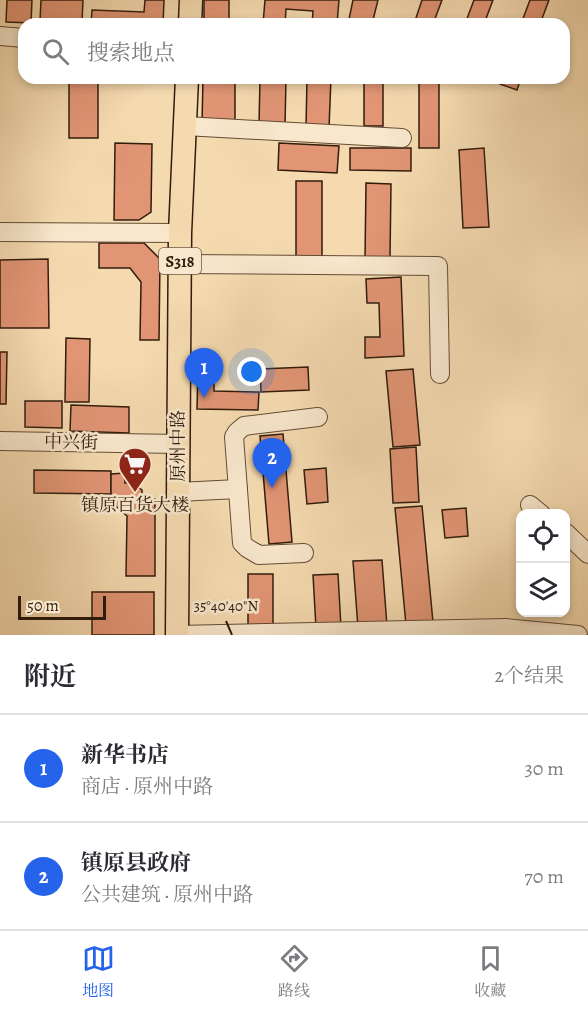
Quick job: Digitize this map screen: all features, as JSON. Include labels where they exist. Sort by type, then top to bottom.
[{"type":"main road","points":[[190,18],[191,0]]},
{"type":"main road","name":"原州中路","points":[[177,635],[180,233],[187,84]]},
{"type":"street","points":[[0,36],[18,38]]},
{"type":"street","points":[[185,126],[402,138]]},
{"type":"street","points":[[0,231],[180,233]]},
{"type":"street","points":[[180,264],[438,266],[440,374]]},
{"type":"street","points":[[304,553],[259,555],[242,543],[234,437],[243,426],[318,417]]},
{"type":"street","name":"中兴街","points":[[0,441],[178,444]]},
{"type":"street","points":[[178,492],[238,489]]},
{"type":"street","points":[[570,537],[588,554]]},
{"type":"street","points":[[177,635],[506,628],[578,635]]},
{"type":"building","points":[[7,0],[32,0],[31,18],[18,18],[18,22],[6,22]]},
{"type":"building","points":[[41,0],[83,0],[82,18],[40,18]]},
{"type":"building","points":[[145,0],[164,0],[163,18],[91,18],[92,10],[144,12]]},
{"type":"building","points":[[204,0],[229,0],[229,18],[204,18]]},
{"type":"building","points":[[265,0],[339,0],[338,18],[312,18],[313,11],[286,9],[285,18],[264,18]]},
{"type":"building","points":[[353,0],[378,0],[374,18],[349,18]]},
{"type":"building","points":[[422,0],[442,0],[435,18],[416,18]]},
{"type":"building","points":[[474,0],[493,0],[486,18],[467,18]]},
{"type":"building","points":[[530,0],[549,0],[542,18],[523,18]]},
{"type":"building","points":[[69,84],[98,84],[98,138],[69,138]]},
{"type":"building","points":[[203,84],[235,84],[235,124],[202,124]]},
{"type":"building","points":[[260,84],[286,84],[285,126],[259,125]]},
{"type":"building","points":[[307,84],[331,84],[329,128],[306,127]]},
{"type":"building","points":[[364,84],[383,84],[383,126],[364,126]]},
{"type":"building","points":[[419,84],[439,84],[439,148],[419,148]]},
{"type":"building","points":[[500,84],[519,84],[517,90]]},
{"type":"building","points":[[115,143],[152,144],[151,212],[139,220],[114,220]]},
{"type":"building","points":[[279,143],[339,146],[337,173],[278,170]]},
{"type":"building","points":[[350,148],[411,148],[411,171],[350,170]]},
{"type":"building","points":[[484,148],[489,227],[463,228],[459,150]]},
{"type":"building","points":[[296,181],[322,181],[322,260],[296,260]]},
{"type":"building","points":[[366,183],[391,184],[390,258],[365,258]]},
{"type":"building","points":[[99,243],[144,243],[160,259],[159,340],[140,340],[141,282],[130,268],[99,268]]},
{"type":"building","points":[[48,259],[49,328],[0,328],[0,260]]},
{"type":"building","points":[[401,277],[404,356],[365,358],[365,337],[380,337],[379,303],[367,303],[366,279]]},
{"type":"building","points":[[66,338],[90,339],[89,402],[65,402]]},
{"type":"building","points":[[0,352],[7,352],[6,404],[0,404]]},
{"type":"building","points":[[308,367],[309,390],[261,392],[260,369]]},
{"type":"building","points":[[198,369],[214,369],[214,391],[259,392],[258,410],[197,409]]},
{"type":"building","points":[[413,369],[420,445],[393,447],[386,371]]},
{"type":"building","points":[[25,401],[62,401],[62,428],[25,427]]},
{"type":"building","points":[[71,405],[129,407],[129,433],[70,431]]},
{"type":"building","points":[[283,434],[292,542],[269,544],[260,436]]},
{"type":"building","points":[[416,447],[419,502],[393,503],[390,449]]},
{"type":"building","points":[[326,468],[328,502],[307,504],[304,470]]},
{"type":"building","points":[[34,470],[111,471],[111,494],[34,493]]},
{"type":"building","points":[[125,473],[125,483],[133,483],[142,490],[142,499],[155,499],[155,576],[126,576],[127,516],[111,502],[111,474]]},
{"type":"building","points":[[422,506],[433,622],[406,625],[395,508]]},
{"type":"building","points":[[466,508],[468,536],[445,538],[442,510]]},
{"type":"building","points":[[382,560],[387,626],[358,628],[353,561]]},
{"type":"building","points":[[248,574],[273,574],[273,626],[248,626]]},
{"type":"building","points":[[338,574],[341,627],[316,628],[313,575]]},
{"type":"building","points":[[92,592],[154,592],[154,635],[92,635]]},
{"type":"place","name":"新华书店","points":[[204,398]]},
{"type":"place","name":"镇原县政府","points":[[272,488]]},
{"type":"place","name":"镇原百货大楼","points":[[135,493]]}]
